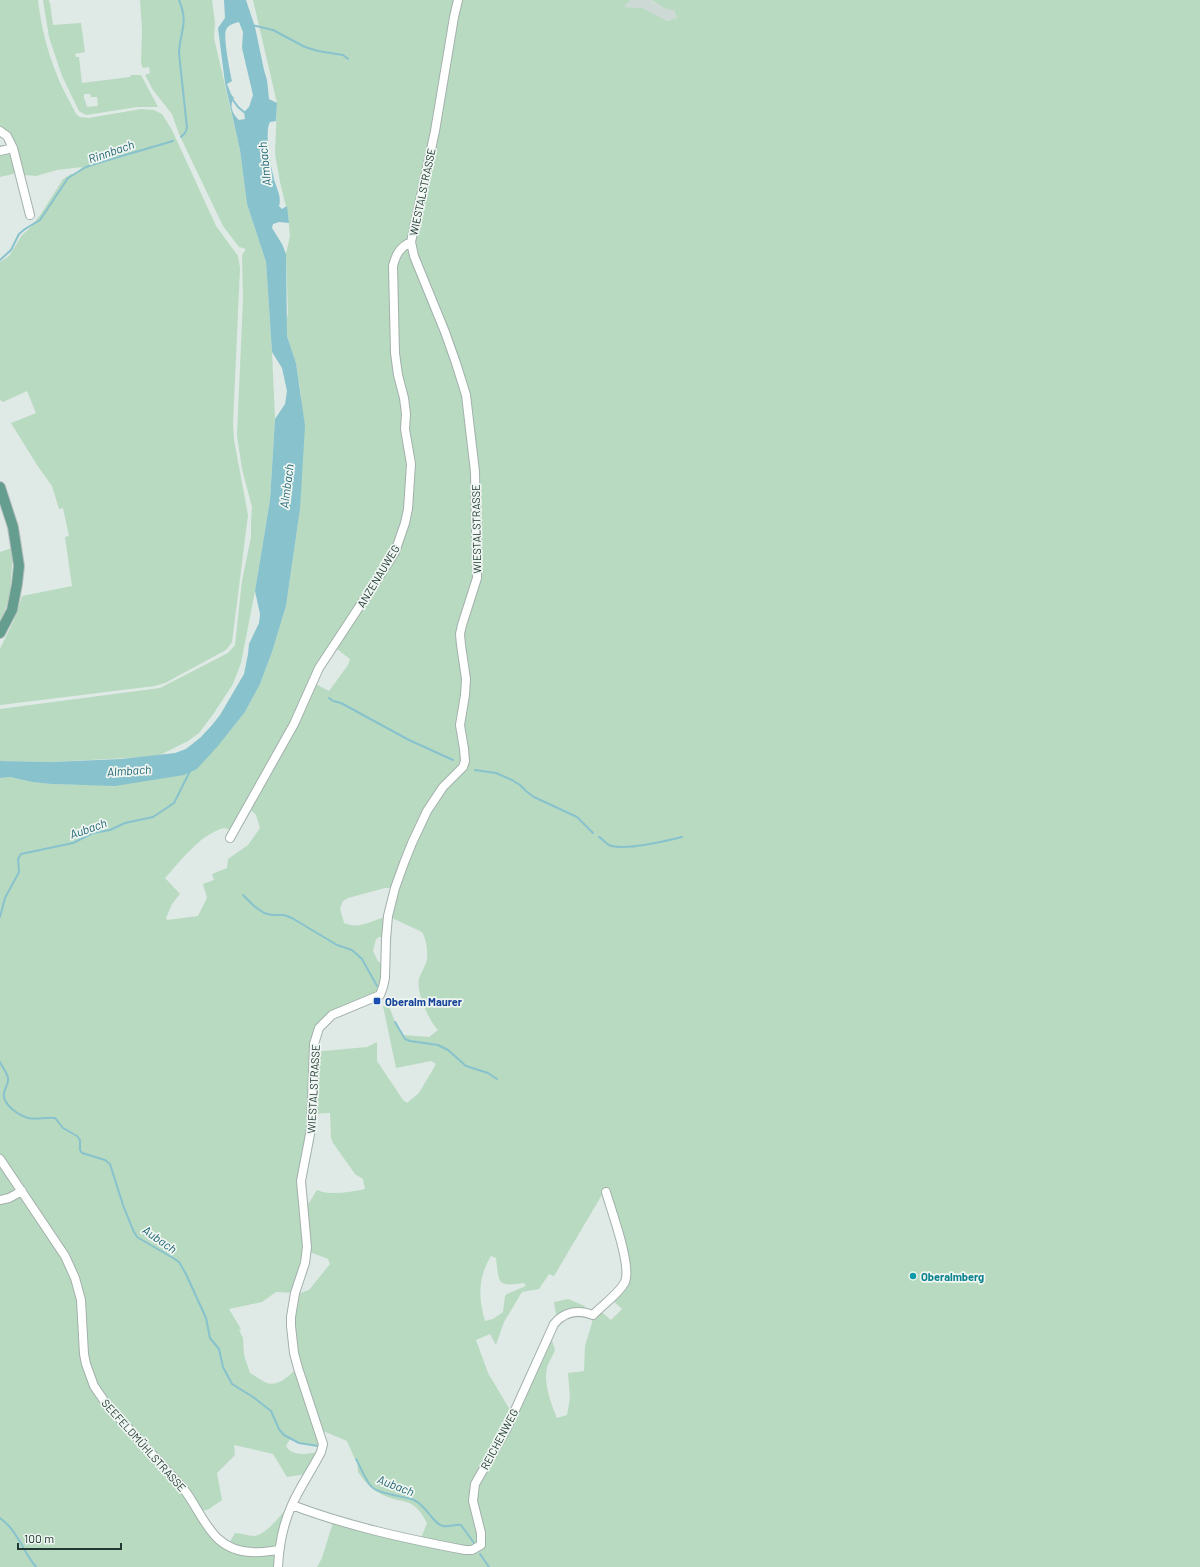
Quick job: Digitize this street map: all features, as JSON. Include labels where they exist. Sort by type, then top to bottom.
[{"type":"main road","points":[[0,487],[13,527],[19,566],[12,610],[0,633]]},
{"type":"street","name":"WIESTALSTRASSE","points":[[278,1567],[279,1550],[292,1505],[321,1452],[322,1444],[294,1353],[291,1322],[295,1293],[305,1262],[307,1248],[302,1181],[311,1129],[314,1044],[319,1028],[332,1015],[380,995],[385,978],[388,916],[395,888],[412,842],[427,812],[443,787],[463,767],[465,757],[460,725],[466,679],[461,651],[460,634],[478,578],[475,472],[466,395],[445,332],[414,256],[411,242],[433,138],[458,0]]},
{"type":"street","points":[[0,130],[7,136],[14,148],[30,215]]},
{"type":"street","points":[[0,151],[14,148]]},
{"type":"street","name":"ANZENAUWEG","points":[[230,838],[294,724],[319,668],[390,560],[402,534],[408,510],[411,464],[405,429],[406,407],[398,374],[395,353],[393,266],[397,253],[401,248],[411,242]]},
{"type":"street","name":"SEEFELDMÜHLSTRASSE","points":[[0,1158],[64,1256],[75,1278],[81,1300],[84,1354],[86,1364],[99,1396],[183,1488],[192,1500],[206,1526],[216,1538],[235,1550],[253,1553],[279,1550]]},
{"type":"street","points":[[0,1200],[9,1198],[22,1191]]},
{"type":"street","name":"REICHENWEG","points":[[292,1505],[330,1518],[420,1541],[465,1550],[472,1550],[481,1545],[481,1533],[473,1501],[475,1484],[506,1430],[554,1324],[560,1317],[567,1314],[583,1312],[593,1315],[622,1287],[625,1280],[625,1257],[606,1192]]},
{"type":"shaded area","points":[[630,0],[652,0],[674,10],[677,18],[666,21],[642,8],[624,7]]},
{"type":"green space","points":[[0,0],[38,0],[45,38],[53,66],[76,114],[80,117],[89,118],[141,109],[154,110],[162,114],[172,130],[216,226],[238,256],[240,268],[233,424],[234,440],[248,515],[232,642],[226,650],[165,683],[155,686],[0,705],[0,649],[14,620],[22,596],[72,586],[65,537],[69,536],[63,508],[59,509],[52,486],[11,423],[36,413],[27,391],[3,402],[0,400],[0,262],[9,256],[22,235],[31,227],[41,214],[63,179],[71,174],[77,174],[82,167],[57,170],[36,176],[25,175],[12,137],[9,132],[0,127]]},
{"type":"green space","points":[[43,0],[49,0],[53,25],[81,23],[85,52],[75,54],[76,57],[79,57],[82,83],[130,77],[131,75],[141,75],[158,107],[137,107],[86,115],[79,111],[62,76],[49,37]],"holes":[[[84,94],[90,94],[91,97],[97,97],[98,106],[87,107]]]},
{"type":"green space","points":[[140,0],[212,0],[215,23],[214,38],[240,150],[247,204],[266,262],[275,419],[270,500],[255,591],[241,663],[233,684],[199,733],[188,741],[160,755],[145,757],[51,762],[0,761],[0,709],[160,688],[228,653],[235,645],[242,581],[251,537],[252,507],[242,469],[237,435],[243,299],[242,255],[246,249],[239,247],[223,226],[179,134],[172,114],[153,90],[145,75],[150,73],[149,67],[143,68],[141,63],[142,30]]},
{"type":"green space","points":[[253,0],[630,0],[624,7],[642,8],[667,21],[677,18],[674,10],[666,9],[652,0],[1200,0],[1200,1567],[317,1567],[322,1558],[334,1519],[420,1541],[427,1523],[422,1514],[412,1504],[389,1498],[377,1492],[365,1482],[358,1472],[357,1459],[354,1457],[347,1441],[323,1431],[322,1447],[299,1443],[290,1439],[286,1446],[293,1452],[306,1454],[321,1452],[306,1474],[287,1477],[273,1454],[234,1445],[235,1455],[217,1473],[222,1500],[209,1509],[199,1512],[231,1548],[231,1540],[235,1533],[252,1536],[259,1535],[272,1525],[286,1509],[278,1567],[0,1567],[0,778],[10,777],[32,782],[80,785],[197,769],[245,712],[260,684],[272,652],[286,606],[300,509],[301,396],[296,363],[287,336],[286,324],[288,313],[286,254],[290,236],[288,215],[275,154],[277,103]],"holes":[[[333,646],[350,659],[348,665],[329,691],[312,682]],[[249,808],[256,815],[260,828],[248,845],[228,859],[227,868],[212,874],[214,880],[203,884],[207,898],[198,916],[167,920],[166,918],[172,904],[180,894],[165,878],[184,856],[199,842],[215,831],[224,828],[234,831]],[[385,888],[395,888],[388,916],[366,924],[350,925],[344,923],[340,908],[343,901],[348,898]],[[388,916],[422,932],[426,941],[427,959],[419,979],[419,991],[427,1013],[438,1030],[429,1037],[403,1035],[395,1022],[389,1006],[383,1006],[396,1068],[431,1061],[436,1064],[419,1093],[407,1103],[403,1100],[377,1061],[377,1042],[367,1047],[313,1052],[324,1022],[380,995],[386,968],[378,961],[373,951],[376,939],[383,937]],[[330,1113],[331,1138],[333,1143],[355,1174],[363,1179],[365,1189],[334,1193],[317,1190],[304,1211],[303,1171],[312,1114]],[[603,1193],[626,1267],[622,1287],[611,1299],[622,1309],[611,1320],[598,1309],[593,1315],[585,1346],[584,1371],[568,1373],[570,1398],[567,1415],[557,1418],[548,1392],[546,1378],[546,1371],[555,1350],[550,1334],[513,1415],[488,1373],[476,1340],[490,1334],[496,1345],[504,1322],[522,1292],[539,1289],[549,1274],[554,1276]],[[310,1252],[328,1259],[330,1264],[309,1290],[298,1294]],[[491,1256],[496,1258],[501,1282],[504,1284],[524,1283],[526,1286],[507,1294],[505,1296],[503,1312],[493,1319],[485,1321],[480,1296],[480,1288],[484,1272]],[[276,1292],[295,1293],[294,1353],[297,1368],[284,1380],[271,1384],[250,1373],[244,1355],[243,1338],[239,1330],[241,1329],[229,1309],[262,1302]]]},
{"type":"green space","points":[[10,151],[17,173],[0,177],[0,153]]},
{"type":"green space","points":[[12,548],[10,595],[0,625],[0,552]]},
{"type":"green space","points":[[568,1299],[585,1306],[583,1312],[557,1320],[554,1302]]},
{"type":"water","name":"Almbach","points":[[224,0],[246,0],[255,27],[267,80],[269,99],[277,103],[276,121],[270,122],[268,127],[269,150],[279,196],[279,206],[282,209],[287,206],[289,223],[279,222],[273,224],[272,228],[282,244],[286,254],[287,336],[296,363],[305,426],[300,509],[286,606],[272,652],[260,684],[245,712],[197,769],[184,775],[115,786],[51,784],[32,782],[10,777],[0,778],[0,761],[51,762],[121,759],[175,753],[186,749],[201,737],[220,715],[244,674],[249,644],[259,623],[260,614],[255,591],[270,500],[275,419],[285,404],[287,391],[282,368],[272,352],[266,262],[247,204],[240,150],[225,83],[218,28],[225,18]],"holes":[[[239,22],[243,32],[242,48],[253,95],[249,107],[244,112],[245,119],[239,120],[232,109],[232,101],[234,98],[227,84],[232,81],[225,34],[228,27]]]},
{"type":"waterway","name":"Rinnbach","points":[[179,0],[184,21],[179,53],[187,128],[181,137]]},
{"type":"waterway","points":[[252,25],[273,30],[305,47],[318,51],[343,55],[348,59]]},
{"type":"waterway","points":[[233,100],[244,112]]},
{"type":"waterway","name":"Rinnbach","points":[[0,260],[11,250],[19,234],[40,220],[68,178],[86,167],[173,141]]},
{"type":"waterway","points":[[329,698],[409,740],[453,760]]},
{"type":"waterway","points":[[475,770],[496,773],[512,780],[534,797],[577,817],[593,833]]},
{"type":"waterway","name":"Aubach","points":[[0,917],[5,898],[19,872],[18,859],[21,854],[73,843],[93,833],[110,830],[125,823],[153,817],[174,803],[190,771]]},
{"type":"waterway","points":[[599,837],[609,845],[616,847],[645,845],[682,837]]},
{"type":"waterway","points":[[243,895],[264,913],[284,915],[292,918],[337,945],[352,950],[362,959],[377,986]]},
{"type":"waterway","points":[[395,1022],[405,1039],[438,1045],[448,1050],[466,1066],[488,1073],[497,1079]]},
{"type":"waterway","name":"Aubach","points":[[0,1062],[8,1078],[4,1093],[4,1097],[8,1105],[28,1118],[55,1118],[63,1128],[77,1136],[80,1140],[80,1150],[82,1153],[105,1160],[110,1164],[123,1205],[137,1237],[179,1262],[186,1274],[206,1318],[210,1338],[219,1349],[223,1367],[232,1384],[253,1397],[271,1411],[279,1429],[284,1435],[299,1443],[318,1446]]},
{"type":"waterway","name":"Aubach","points":[[356,1459],[367,1481],[374,1489],[414,1500],[422,1506],[440,1525],[461,1525],[474,1543]]},
{"type":"waterway","name":"Aubach","points":[[0,1518],[11,1528],[36,1567]]},
{"type":"waterway","name":"Aubach","points":[[480,1554],[489,1567]]},
{"type":"place","name":"Oberalm Maurer","points":[[377,1001]]},
{"type":"place","name":"Oberalmberg","points":[[913,1276]]}]
